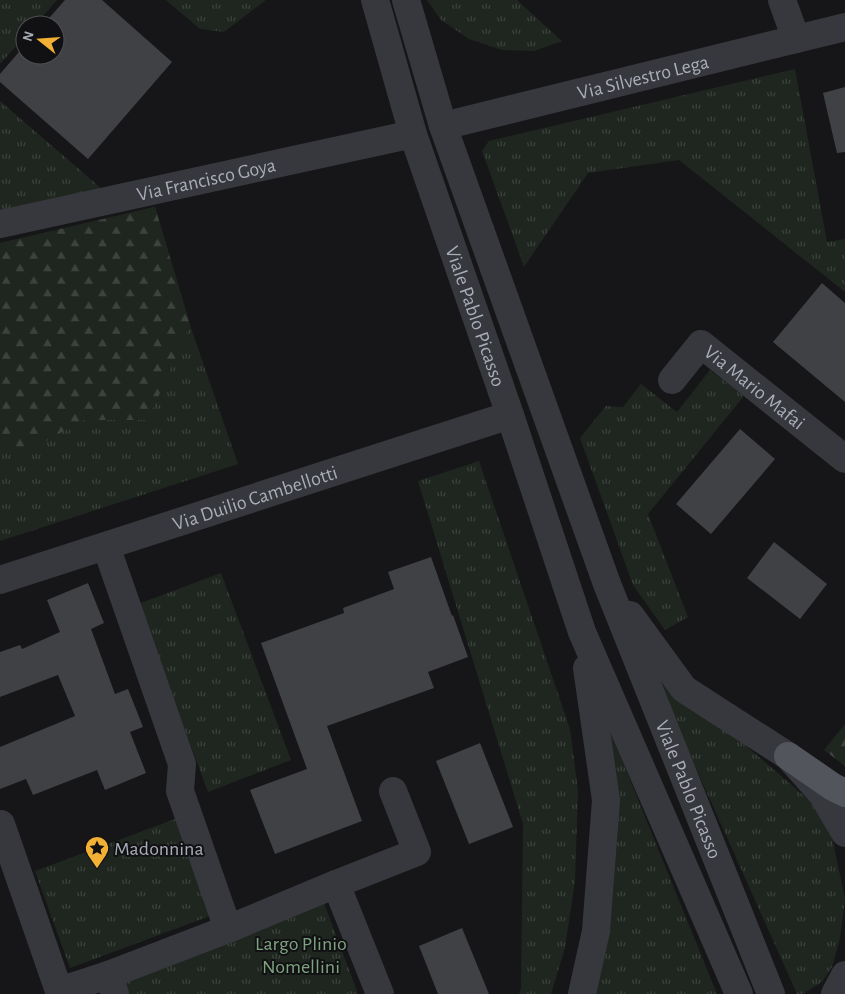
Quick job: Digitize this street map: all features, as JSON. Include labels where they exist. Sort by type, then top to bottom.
[{"type":"main road","points":[[788,756],[833,787],[845,793]]},
{"type":"street","name":"Viale Pablo Picasso","points":[[375,0],[413,134],[510,415],[582,632],[739,994]]},
{"type":"street","name":"Viale Pablo Picasso","points":[[406,0],[443,126],[607,584],[771,994]]},
{"type":"street","points":[[782,0],[796,39]]},
{"type":"street","name":"Via Silvestro Lega","points":[[443,126],[845,28]]},
{"type":"street","name":"Via Francisco Goya","points":[[0,224],[413,134]]},
{"type":"street","name":"Via Mario Mafai","points":[[672,380],[701,344],[845,459]]},
{"type":"street","name":"Via Duilio Cambellotti","points":[[0,580],[510,415]]},
{"type":"street","points":[[106,546],[182,764],[180,791],[228,928]]},
{"type":"street","name":"Viale Pablo Picasso","points":[[607,584],[684,689],[788,756],[822,794],[845,832]]},
{"type":"street","name":"Viale Pablo Picasso","points":[[582,632],[606,800],[596,931],[582,994]]},
{"type":"street","points":[[1,824],[59,991],[112,984],[228,928],[418,852],[393,791]]},
{"type":"street","points":[[336,884],[380,994]]},
{"type":"street","points":[[835,994],[845,975]]},
{"type":"green space","points":[[0,0],[57,0],[44,15],[15,15],[15,47],[0,64]]},
{"type":"green space","points":[[166,0],[266,0],[224,32],[200,29]]},
{"type":"green space","points":[[427,0],[517,0],[562,41],[534,51],[502,50],[469,39],[441,20]]},
{"type":"green space","points":[[795,69],[827,242],[845,239],[845,292],[679,160],[588,173],[524,267],[482,151],[489,141]]},
{"type":"green space","points":[[0,101],[102,189],[0,211]]},
{"type":"green space","points":[[155,207],[190,325],[238,464],[0,541],[0,243]]},
{"type":"green space","points":[[155,207],[190,325],[148,420],[83,420],[22,455],[0,436],[0,243]]},
{"type":"green space","points":[[710,370],[744,396],[648,514],[688,617],[665,630],[633,585],[580,438],[606,406],[623,407],[641,384],[677,412]]},
{"type":"green space","points":[[479,461],[570,729],[578,791],[575,881],[565,948],[551,994],[519,994],[521,988],[523,824],[418,481]]},
{"type":"green space","points":[[221,573],[291,760],[208,792],[138,604]]},
{"type":"green space","points":[[652,670],[744,744],[809,800],[832,837],[845,899],[840,938],[832,967],[822,982],[803,994],[797,994]]},
{"type":"green space","points":[[599,703],[717,994],[587,994]]},
{"type":"green space","points":[[845,724],[845,766],[824,750]]},
{"type":"green space","points":[[175,819],[210,916],[70,968],[35,871]]},
{"type":"green space","name":"Largo Plinio Nomellini","points":[[324,903],[358,994],[129,994],[124,980]]},
{"type":"building","points":[[65,0],[102,0],[172,62],[88,159],[0,82],[0,74],[15,57],[15,65],[65,65],[65,15],[52,15]]},
{"type":"building","points":[[845,87],[845,152],[837,153],[823,93]]},
{"type":"building","points":[[822,283],[845,303],[845,402],[773,342]]},
{"type":"building","points":[[740,429],[775,459],[711,534],[676,504]]},
{"type":"building","points":[[774,542],[827,584],[800,619],[747,578]]},
{"type":"building","points":[[431,557],[468,657],[428,672],[434,688],[327,726],[362,821],[275,854],[250,790],[307,769],[261,643],[344,613],[343,608],[394,589],[388,572]]},
{"type":"building","points":[[88,583],[104,623],[91,629],[115,694],[128,689],[143,727],[130,732],[146,773],[105,790],[97,770],[33,795],[26,779],[0,789],[0,747],[75,716],[58,675],[0,697],[0,652],[20,645],[22,649],[60,632],[47,600]]},
{"type":"building","points":[[480,743],[513,827],[469,844],[436,761]]},
{"type":"building","points":[[462,928],[489,994],[438,994],[419,946]]},
{"type":"place","name":"Madonnina","points":[[97,869]]}]
